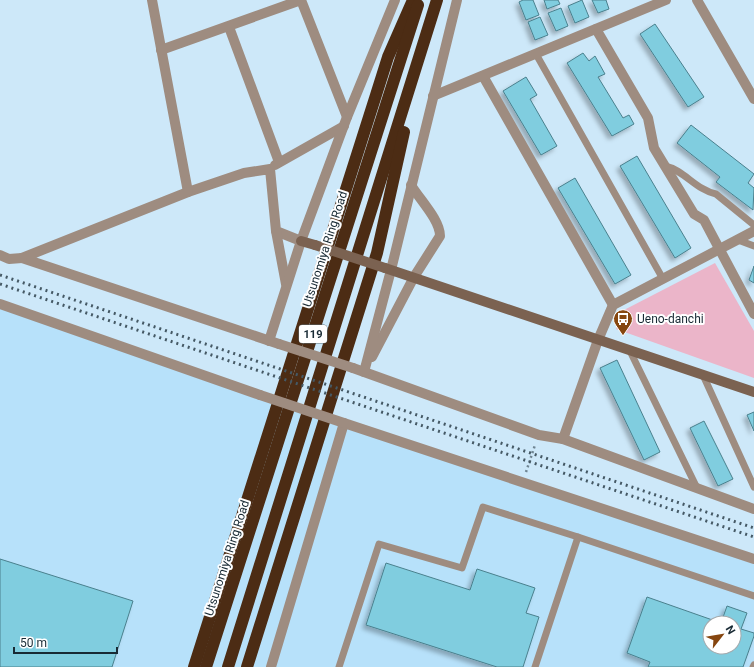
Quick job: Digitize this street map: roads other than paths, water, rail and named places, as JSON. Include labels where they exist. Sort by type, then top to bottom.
[{"type":"highway","points":[[194,667],[388,57],[413,0]]},
{"type":"highway","name":"Utsunomiya Ring Road","points":[[206,667],[419,0]]},
{"type":"highway","name":"119","points":[[228,667],[413,81],[437,0]]},
{"type":"highway","points":[[247,667],[377,253],[401,148],[413,81]]},
{"type":"street","points":[[152,0],[188,192]]},
{"type":"street","points":[[161,50],[229,27],[301,0],[346,122]]},
{"type":"street","points":[[269,341],[301,241],[346,122],[395,0]]},
{"type":"street","points":[[364,372],[388,269],[411,185],[457,0]]},
{"type":"street","points":[[433,96],[596,29],[652,3],[666,0]]},
{"type":"street","points":[[698,0],[754,99]]},
{"type":"street","points":[[229,27],[279,162]]},
{"type":"street","points":[[596,29],[648,118],[654,148],[694,214],[704,220],[753,310]]},
{"type":"street","points":[[483,76],[613,305]]},
{"type":"street","points":[[22,258],[188,192],[244,173],[270,169],[279,162],[346,122]]},
{"type":"street","points":[[270,169],[276,231],[287,286]]},
{"type":"street","points":[[364,372],[414,277],[440,236],[440,229],[411,185]]},
{"type":"street","points":[[276,231],[301,241],[414,277],[754,392]]},
{"type":"street","points":[[563,439],[598,340],[613,305],[754,232]]},
{"type":"street","points":[[0,255],[9,258],[22,258],[353,368],[539,435],[563,439],[754,509]]},
{"type":"street","points":[[0,304],[260,395],[754,559]]},
{"type":"street","points":[[271,667],[344,423]]},
{"type":"lane","points":[[536,54],[663,279]]},
{"type":"lane","points":[[665,166],[674,168],[708,193],[716,194],[754,225]]},
{"type":"lane","points":[[738,240],[754,246]]},
{"type":"lane","points":[[630,351],[697,488]]},
{"type":"lane","points":[[703,375],[754,487]]},
{"type":"lane","points":[[339,667],[379,544],[462,568],[483,507],[754,596]]},
{"type":"lane","points":[[535,667],[578,538]]},
{"type":"railway","points":[[0,275],[754,528]]},
{"type":"railway","points":[[0,284],[754,537]]},
{"type":"place","name":"Ueno-danchi","points":[[623,336]]}]
